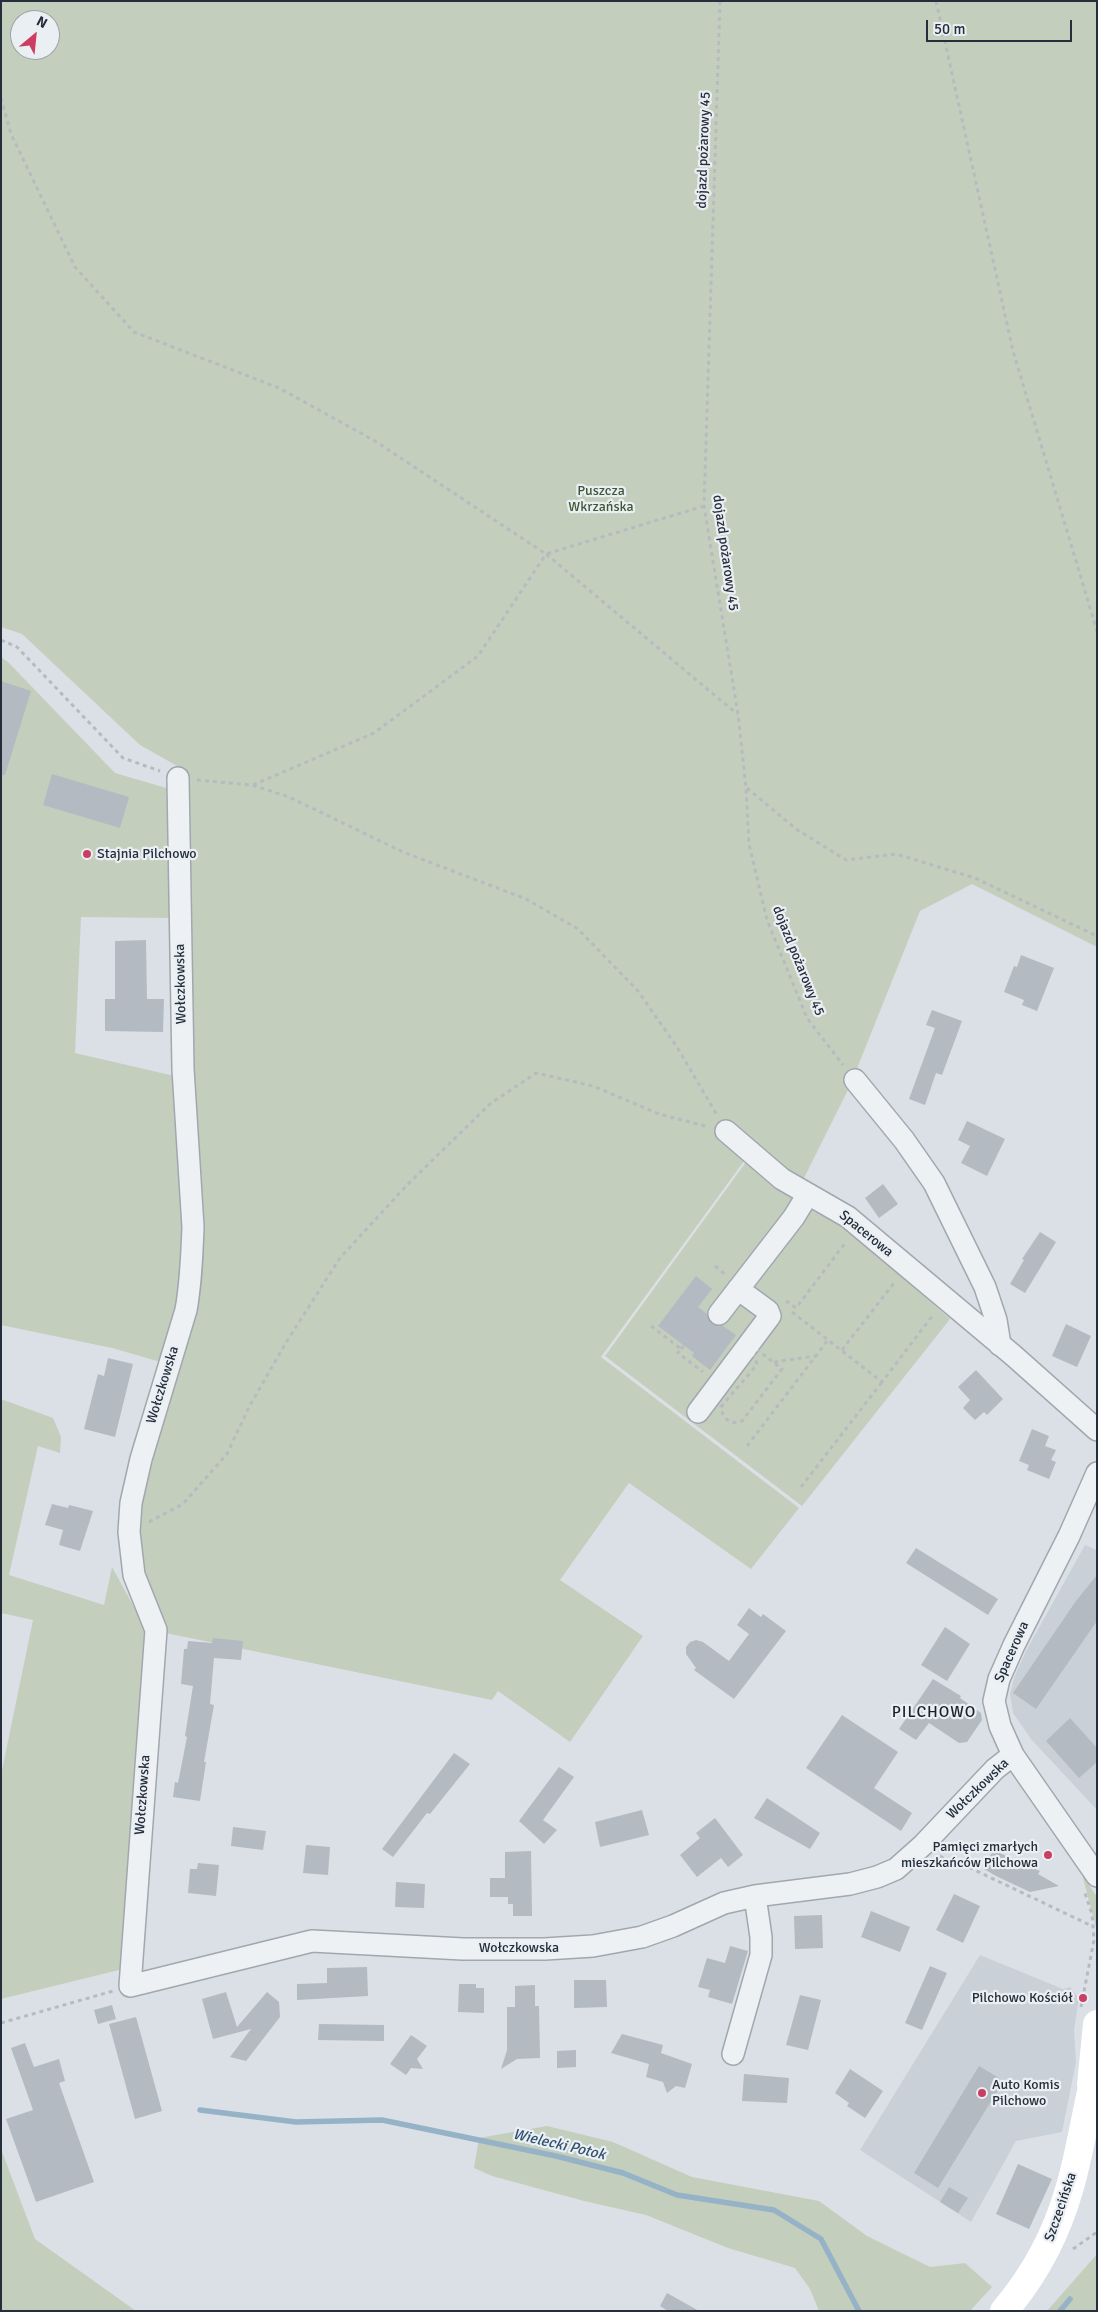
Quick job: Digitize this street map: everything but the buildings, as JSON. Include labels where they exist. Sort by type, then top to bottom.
[{"type":"main road","name":"Szczecińska","points":[[1004,2311],[1038,2264],[1057,2226],[1074,2172],[1094,2079],[1097,2024]]},
{"type":"street","name":"Wołczkowska","points":[[178,778],[183,1069],[193,1227],[192,1253],[190,1291],[186,1310],[141,1459],[131,1504],[129,1532],[134,1575],[156,1630],[130,1986],[312,1941],[463,1948],[545,1949],[594,1946],[642,1937],[673,1926],[724,1903],[755,1896],[850,1884],[877,1877],[896,1868],[924,1844],[990,1774],[1014,1755]]},
{"type":"street","points":[[855,1080],[904,1140],[934,1183],[985,1287],[996,1320],[1000,1345]]},
{"type":"street","name":"Spacerowa","points":[[726,1131],[782,1179],[848,1217],[1000,1345],[1097,1430]]},
{"type":"street","points":[[720,1314],[794,1217],[808,1194]]},
{"type":"street","points":[[698,1412],[770,1316],[768,1311],[738,1289]]},
{"type":"street","name":"Spacerowa","points":[[1097,1473],[1069,1536],[1014,1645],[995,1689],[994,1701],[1000,1726],[1014,1755],[1097,1876]]},
{"type":"street","points":[[733,2054],[761,1955],[761,1937],[755,1896]]},
{"type":"path","name":"dojazd pożarowy 45","points":[[720,1],[704,506],[738,714],[746,788],[749,844],[767,920],[806,1018],[855,1080]]},
{"type":"path","points":[[936,1],[1012,351],[1097,631]]},
{"type":"path","points":[[1,98],[11,134],[75,267],[134,332],[279,388],[375,441],[546,554],[738,714]]},
{"type":"path","points":[[252,785],[374,734],[478,656],[546,554],[704,506]]},
{"type":"path","points":[[1,640],[17,648],[123,758],[178,778],[252,785],[289,797],[403,852],[526,899],[578,928],[638,991],[677,1047],[726,1131]]},
{"type":"path","points":[[746,788],[796,829],[846,860],[896,854],[975,878],[1097,936]]},
{"type":"path","points":[[129,1532],[183,1504],[227,1454],[254,1398],[287,1341],[340,1258],[407,1185],[490,1104],[536,1073],[593,1086],[659,1114],[726,1131]]},
{"type":"path","points":[[780,1296],[796,1308],[846,1242]]},
{"type":"path","points":[[842,1350],[894,1283]]},
{"type":"path","points":[[792,1312],[882,1382]]},
{"type":"path","points":[[801,1487],[933,1315]]},
{"type":"path","points":[[652,1326],[681,1349],[678,1353],[719,1385]]},
{"type":"path","points":[[747,1446],[828,1340]]},
{"type":"path","points":[[750,1344],[782,1369],[742,1420],[736,1423],[729,1422],[721,1413],[721,1407],[757,1364],[750,1344]]},
{"type":"path","points":[[774,1362],[816,1355]]},
{"type":"path","points":[[924,1844],[947,1861],[962,1864],[1094,1927]]},
{"type":"path","points":[[1,2023],[130,1986]]},
{"type":"path","points":[[1067,2252],[1097,2232]]},
{"type":"shaded area","points":[[1085,1545],[1097,1550],[1097,1810],[1031,1739],[1013,1713],[1010,1694],[1014,1678],[1026,1651]]},
{"type":"shaded area","name":"Auto Komis Pilchowo","points":[[980,1955],[1063,1989],[1070,1987],[1079,1998],[1074,2030],[1076,2062],[1062,2132],[1016,2141],[971,2222],[860,2150]]},
{"type":"green space","name":"Puszcza Wkrzańska","points":[[1,1],[1097,1],[1097,947],[972,884],[920,911],[850,1086],[803,1180],[747,1157],[601,1357],[799,1508],[751,1569],[629,1483],[560,1580],[643,1636],[570,1742],[498,1691],[492,1700],[146,1629],[123,1969],[1,1999],[1,1775],[33,1620],[1,1613],[1,1399],[53,1418],[61,1437],[60,1453],[38,1446],[9,1575],[104,1605],[112,1567],[145,1627],[138,1544],[143,1488],[195,1313],[194,1110],[186,771],[140,745],[22,634],[1,627]]},
{"type":"green space","points":[[1,657],[115,773],[173,790],[172,918],[81,917],[75,1053],[179,1077],[186,1198],[179,1300],[164,1363],[112,1348],[1,1325]]},
{"type":"green space","points":[[746,1162],[778,1189],[796,1199],[795,1202],[844,1227],[950,1319],[802,1506],[605,1356]]},
{"type":"green space","points":[[1082,1874],[1097,1897],[1097,1931]]},
{"type":"green space","points":[[547,2126],[613,2142],[692,2177],[819,2201],[867,2236],[930,2267],[965,2263],[992,2287],[970,2311],[819,2311],[810,2289],[795,2268],[728,2248],[646,2215],[584,2201],[492,2176],[474,2168],[479,2138]]},
{"type":"green space","points":[[1,2149],[35,2239],[136,2311],[1,2311]]},
{"type":"green space","points":[[1097,2254],[1097,2311],[1047,2311]]},
{"type":"waterway","name":"Wielecki Potok","points":[[200,2110],[296,2122],[382,2120],[556,2156],[623,2173],[677,2195],[774,2210],[821,2239],[859,2311]]},
{"type":"waterway","points":[[1060,2311],[1070,2299]]},
{"type":"place","name":"Stajnia Pilchowo","points":[[87,854]]},
{"type":"place","name":"Pamięci zmarłych mieszkańców Pilchowa","points":[[1048,1855]]},
{"type":"place","name":"Pilchowo Kościół","points":[[1083,1998]]},
{"type":"place","name":"Auto Komis Pilchowo","points":[[982,2093]]},
{"type":"district","name":"PILCHOWO","points":[[934,1713]]}]
